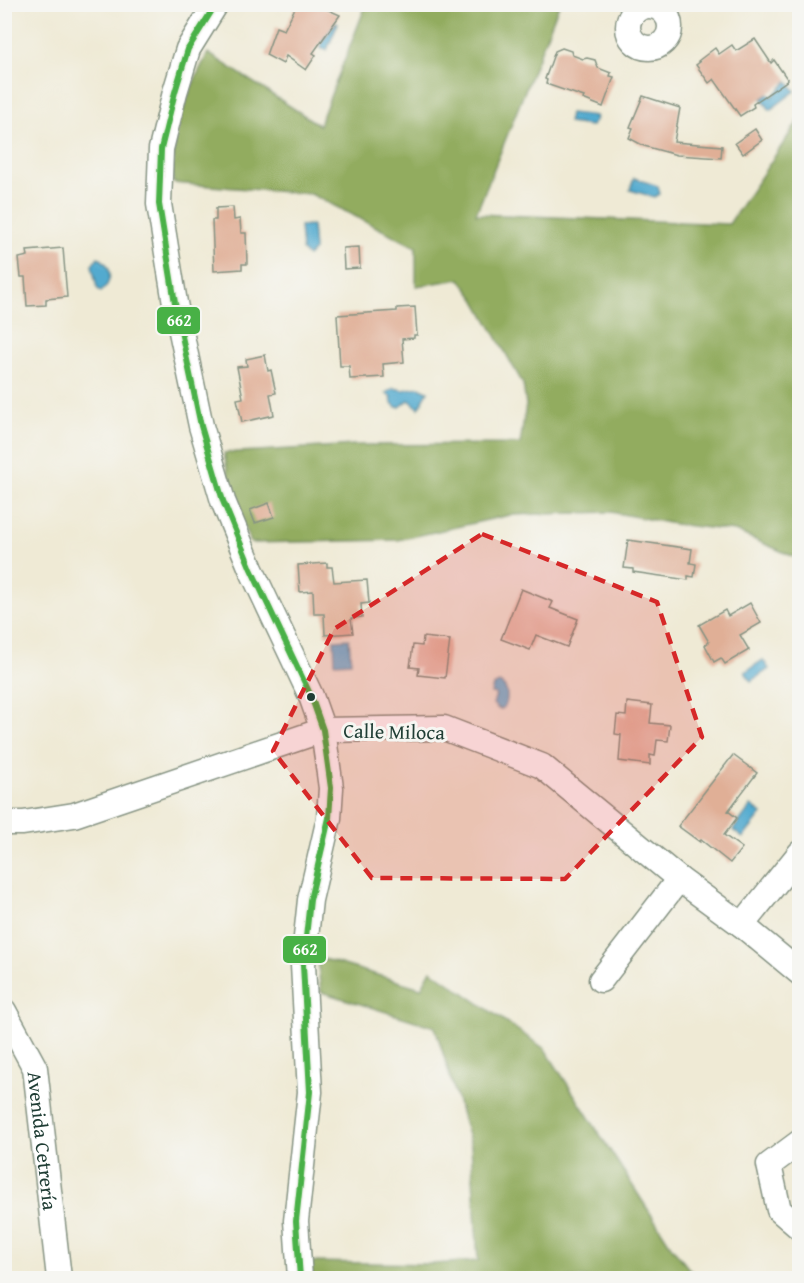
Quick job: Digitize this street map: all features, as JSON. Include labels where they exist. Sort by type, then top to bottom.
[{"type":"street","points":[[216,4],[188,49],[175,92],[161,149],[159,204],[201,426],[223,501],[251,569],[311,696],[323,730],[331,788],[329,818],[310,900],[303,965],[310,1092],[296,1221],[300,1278]]},
{"type":"street","name":"Calle Miloca","points":[[4,823],[23,824],[74,815],[323,730],[444,728],[542,766],[679,879],[742,925],[800,973]]},
{"type":"street","points":[[742,925],[800,853]]},
{"type":"street","points":[[601,980],[679,879]]},
{"type":"street","name":"Avenida Cetrería","points":[[4,1011],[35,1068],[59,1278]]},
{"type":"street","points":[[800,1142],[769,1165],[779,1210],[800,1228]]},
{"type":"highlighted area","points":[[482,534],[657,602],[702,737],[565,879],[372,878],[273,751],[334,629]]},
{"type":"green space","points":[[366,5],[559,5],[476,214],[729,224],[799,120],[799,559],[735,531],[674,524],[611,512],[510,515],[398,540],[251,543],[233,502],[224,453],[355,445],[520,444],[526,405],[523,384],[475,299],[460,279],[416,286],[416,247],[311,194],[173,183],[174,148],[181,115],[208,53],[319,125]]},
{"type":"green space","points":[[317,957],[421,988],[431,970],[545,1049],[672,1247],[696,1278],[313,1278],[310,1262],[433,1264],[478,1261],[471,1145],[435,1027],[321,992]]},
{"type":"water","points":[[336,22],[338,23],[327,50],[320,48],[324,37]]},
{"type":"water","points":[[788,81],[795,91],[770,110],[762,99],[768,94],[772,97]]},
{"type":"water","points":[[570,113],[596,116],[595,121],[591,126],[568,123]]},
{"type":"water","points":[[634,178],[658,186],[660,194],[654,197],[630,190]]},
{"type":"water","points":[[312,225],[314,250],[308,256],[302,251],[300,226]]},
{"type":"water","points":[[98,257],[109,269],[110,274],[108,283],[101,292],[97,288],[92,265]]},
{"type":"water","points":[[419,387],[428,391],[419,408],[409,400],[400,407],[396,407],[386,393],[394,388],[403,390]]},
{"type":"water","points":[[349,639],[351,662],[335,663],[334,640]]},
{"type":"water","points":[[763,660],[769,669],[751,681],[745,672]]},
{"type":"water","points":[[499,683],[506,689],[507,695],[506,704],[502,709],[498,709],[493,704],[496,694],[491,693],[493,686]]},
{"type":"water","points":[[751,806],[762,814],[743,838],[733,830]]},
{"type":"building","points":[[297,4],[315,4],[340,15],[313,53],[316,55],[306,70],[286,56],[283,64],[266,55],[276,27],[284,30]]},
{"type":"building","points":[[755,39],[771,63],[774,60],[788,80],[740,116],[714,79],[709,83],[696,65],[715,48],[719,54],[732,45],[736,51]]},
{"type":"building","points":[[562,48],[583,59],[595,60],[598,68],[611,73],[610,76],[614,77],[603,107],[583,99],[584,97],[546,84],[545,79],[555,51]]},
{"type":"building","points":[[643,96],[680,108],[674,142],[722,146],[721,158],[677,155],[644,146],[629,138],[633,128],[630,127]]},
{"type":"building","points":[[755,129],[762,140],[743,154],[735,143]]},
{"type":"building","points":[[233,207],[234,220],[240,219],[241,233],[246,233],[247,264],[242,264],[242,269],[214,271],[212,220],[216,220],[216,208]]},
{"type":"building","points":[[359,247],[360,268],[344,269],[343,248]]},
{"type":"building","points":[[63,248],[67,297],[46,299],[46,305],[27,306],[25,277],[21,277],[19,258],[28,256],[27,251]]},
{"type":"building","points":[[415,307],[417,335],[414,335],[414,338],[402,339],[404,362],[383,364],[384,377],[350,379],[349,366],[340,366],[337,315],[397,311],[397,308]]},
{"type":"building","points":[[265,355],[276,393],[270,394],[274,415],[242,422],[237,399],[243,398],[237,367],[247,366],[246,359]]},
{"type":"building","points":[[269,503],[274,517],[255,523],[250,510]]},
{"type":"building","points":[[628,540],[692,549],[690,563],[696,564],[694,577],[688,576],[688,580],[633,572],[633,569],[624,568]]},
{"type":"building","points":[[327,563],[327,567],[332,567],[334,582],[367,580],[369,603],[361,604],[362,617],[351,618],[353,633],[325,635],[324,614],[314,614],[313,591],[300,592],[298,565]]},
{"type":"building","points":[[521,589],[553,602],[550,608],[578,619],[567,647],[536,635],[530,650],[501,639]]},
{"type":"building","points":[[750,603],[761,623],[740,635],[749,650],[725,664],[721,658],[714,662],[705,645],[709,642],[699,625],[725,610],[728,616]]},
{"type":"building","points":[[423,637],[450,640],[445,678],[418,675],[419,668],[410,667],[413,645],[422,646]]},
{"type":"building","points":[[627,702],[652,705],[650,723],[670,725],[668,741],[657,740],[655,756],[650,755],[650,765],[619,761],[621,735],[615,734],[617,715],[626,716]]},
{"type":"building","points":[[733,755],[757,773],[728,811],[737,818],[724,835],[742,848],[730,863],[701,840],[700,842],[678,826]]},
{"type":"transit line","name":"662","points":[[216,4],[188,49],[175,92],[161,149],[159,204],[175,303],[201,426],[223,501],[251,569],[311,696],[323,730],[331,788],[329,818],[310,900],[303,965],[310,1092],[296,1221],[300,1278]]}]
